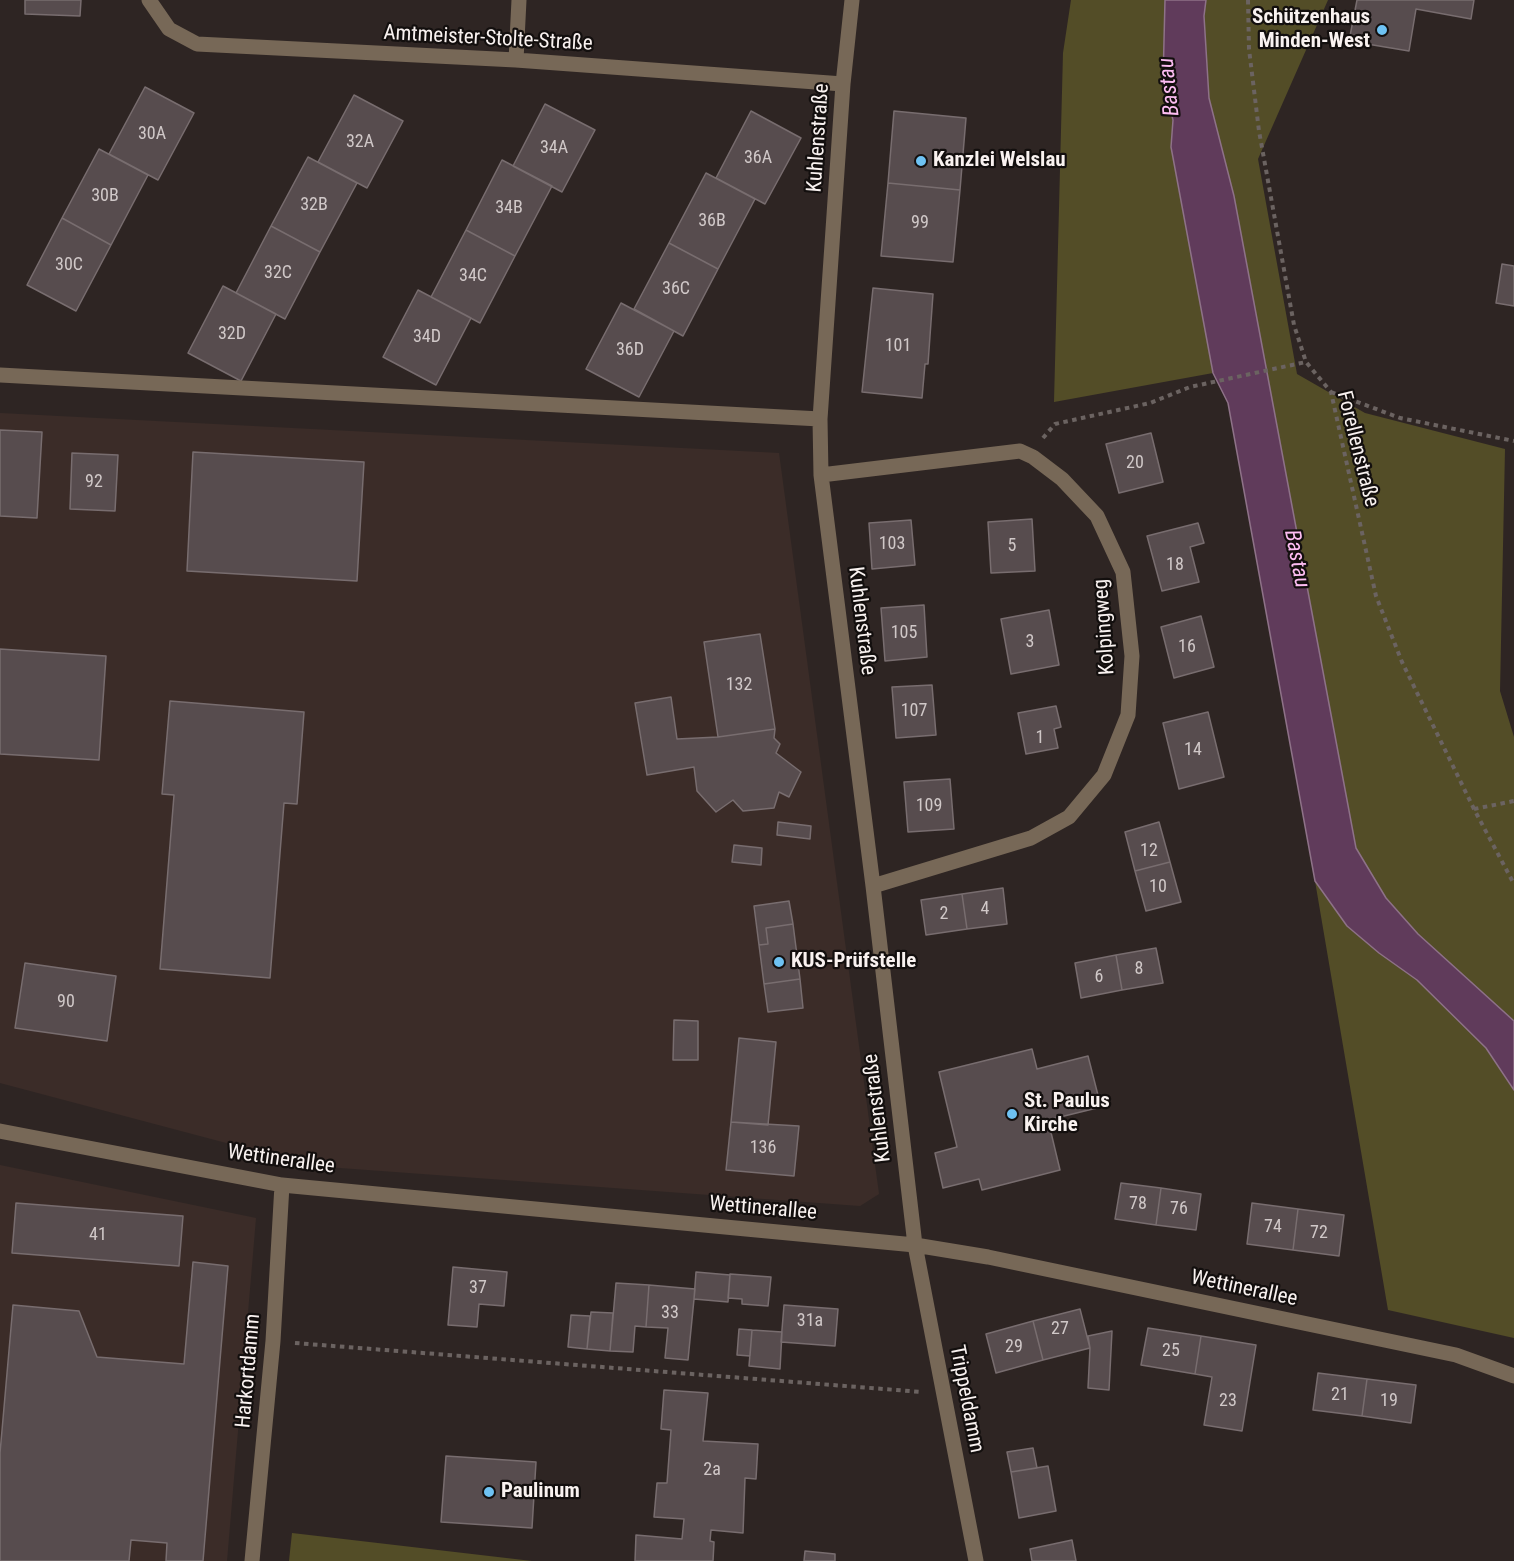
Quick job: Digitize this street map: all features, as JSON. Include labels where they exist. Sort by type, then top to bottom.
[{"type":"street","name":"Amtmeister-Stolte-Straße","points":[[149,0],[169,29],[197,44],[516,60],[843,84]]},
{"type":"street","points":[[516,60],[519,0]]},
{"type":"street","name":"Kuhlenstraße","points":[[852,0],[843,84],[820,419],[821,475],[873,886],[915,1245]]},
{"type":"street","points":[[0,375],[820,419]]},
{"type":"street","name":"Kolpingweg","points":[[821,475],[1020,451],[1033,457],[1062,479],[1097,516],[1123,572],[1132,656],[1128,715],[1104,775],[1069,817],[1031,838],[873,886]]},
{"type":"street","name":"Wettinerallee","points":[[0,1131],[282,1185],[915,1245],[988,1257],[1456,1355],[1514,1376]]},
{"type":"street","name":"Harkortdamm","points":[[252,1561],[273,1341],[282,1185]]},
{"type":"street","name":"Trippeldamm","points":[[915,1245],[976,1561]]},
{"type":"path","name":"Forellenstraße","points":[[1248,0],[1249,49],[1259,131],[1294,325],[1306,362],[1331,392],[1376,596],[1402,662],[1474,810],[1514,885]]},
{"type":"path","points":[[1033,457],[1046,433],[1055,424],[1150,403],[1190,387],[1306,362]]},
{"type":"path","points":[[1331,392],[1400,418],[1514,441]]},
{"type":"path","points":[[1474,810],[1514,801]]},
{"type":"path","points":[[273,1341],[944,1393]]},
{"type":"shaded area","points":[[1071,0],[1165,0],[1163,82],[1173,121],[1171,147],[1213,373],[1054,402],[1063,53]]},
{"type":"shaded area","points":[[1206,0],[1328,0],[1258,159],[1297,374],[1365,413],[1505,449],[1500,691],[1514,737],[1514,1021],[1418,934],[1386,898],[1356,848],[1234,196],[1209,98],[1204,16]]},
{"type":"shaded area","points":[[0,413],[779,453],[879,1194],[860,1206],[313,1166],[0,1083]]},
{"type":"shaded area","points":[[1315,881],[1347,926],[1379,953],[1417,980],[1486,1048],[1514,1090],[1514,1338],[1388,1310]]},
{"type":"shaded area","points":[[0,1165],[256,1218],[227,1561],[0,1561]]},
{"type":"shaded area","points":[[292,1533],[532,1561],[289,1561]]},
{"type":"water","name":"Bastau","points":[[1165,0],[1206,0],[1204,16],[1209,98],[1234,196],[1356,848],[1386,898],[1418,934],[1514,1021],[1514,1090],[1486,1048],[1417,980],[1379,953],[1347,926],[1315,881],[1228,403],[1213,373],[1171,147],[1173,120],[1163,82]]},
{"type":"building","points":[[25,0],[81,0],[80,16],[25,14]]},
{"type":"building","name":"Schützenhaus Minden-West","points":[[1357,0],[1474,0],[1471,19],[1416,9],[1409,51],[1349,41]]},
{"type":"building","points":[[145,87],[194,113],[158,180],[109,154]]},
{"type":"building","points":[[354,95],[403,121],[367,188],[318,162]]},
{"type":"building","points":[[545,104],[595,130],[562,192],[513,166]]},
{"type":"building","points":[[751,111],[801,138],[765,204],[716,178]]},
{"type":"building","points":[[894,111],[966,118],[960,190],[888,183]]},
{"type":"building","points":[[99,149],[148,175],[111,245],[62,218]]},
{"type":"building","points":[[308,157],[357,183],[320,252],[271,226]]},
{"type":"building","points":[[502,160],[552,186],[515,256],[466,230]]},
{"type":"building","points":[[706,173],[755,199],[718,269],[669,243]]},
{"type":"building","points":[[888,183],[960,190],[953,262],[881,256]]},
{"type":"building","points":[[62,218],[111,245],[76,311],[27,285]]},
{"type":"building","points":[[271,226],[320,252],[285,319],[236,293]]},
{"type":"building","points":[[466,230],[515,256],[480,323],[431,297]]},
{"type":"building","points":[[669,243],[718,269],[683,336],[634,309]]},
{"type":"building","points":[[1502,264],[1514,266],[1514,306],[1496,303]]},
{"type":"building","points":[[223,286],[276,314],[241,381],[188,353]]},
{"type":"building","points":[[873,288],[933,294],[928,364],[925,364],[922,398],[862,392]]},
{"type":"building","points":[[418,290],[471,318],[436,385],[383,357]]},
{"type":"building","points":[[621,303],[674,331],[639,397],[586,369]]},
{"type":"building","points":[[0,430],[42,432],[37,518],[0,516]]},
{"type":"building","points":[[1151,433],[1163,482],[1119,493],[1106,444]]},
{"type":"building","points":[[193,452],[364,462],[357,581],[187,571]]},
{"type":"building","points":[[72,453],[118,455],[115,511],[70,509]]},
{"type":"building","points":[[1032,519],[1035,571],[991,573],[988,522]]},
{"type":"building","points":[[911,520],[915,565],[872,569],[869,523]]},
{"type":"building","points":[[1198,523],[1204,543],[1190,547],[1199,582],[1162,591],[1147,536]]},
{"type":"building","points":[[924,605],[927,657],[885,661],[881,608]]},
{"type":"building","points":[[1049,610],[1059,665],[1011,674],[1001,619]]},
{"type":"building","points":[[1201,616],[1214,667],[1174,678],[1161,627]]},
{"type":"building","points":[[760,634],[775,729],[718,737],[704,642]]},
{"type":"building","points":[[0,649],[106,656],[99,760],[0,754]]},
{"type":"building","points":[[932,685],[936,735],[896,738],[892,687]]},
{"type":"building","points":[[671,697],[677,739],[718,737],[775,729],[774,738],[780,744],[776,753],[801,772],[789,797],[779,792],[774,808],[743,811],[733,800],[716,812],[697,791],[694,767],[647,775],[635,703]]},
{"type":"building","points":[[170,701],[304,712],[297,804],[284,803],[270,978],[160,969],[174,795],[162,794]]},
{"type":"building","points":[[1056,706],[1061,727],[1054,729],[1058,748],[1026,754],[1018,713]]},
{"type":"building","points":[[1208,712],[1224,777],[1179,789],[1163,723]]},
{"type":"building","points":[[950,779],[954,829],[908,832],[904,782]]},
{"type":"building","points":[[778,822],[811,826],[810,839],[777,835]]},
{"type":"building","points":[[1159,822],[1170,862],[1135,871],[1125,832]]},
{"type":"building","points":[[734,845],[762,848],[761,865],[732,862]]},
{"type":"building","points":[[1170,862],[1181,902],[1146,911],[1135,871]]},
{"type":"building","points":[[1003,888],[1007,924],[967,929],[962,894]]},
{"type":"building","points":[[962,894],[967,929],[926,935],[921,900]]},
{"type":"building","points":[[789,901],[793,924],[766,928],[768,944],[759,945],[754,906]]},
{"type":"building","name":"KUS-Prüfstelle","points":[[793,924],[800,979],[764,984],[759,945],[768,944],[766,928]]},
{"type":"building","points":[[1156,948],[1163,983],[1122,990],[1116,955]]},
{"type":"building","points":[[1116,955],[1122,990],[1081,998],[1075,963]]},
{"type":"building","points":[[25,963],[116,976],[107,1041],[15,1028]]},
{"type":"building","points":[[800,979],[803,1008],[768,1012],[764,984]]},
{"type":"building","points":[[674,1020],[698,1021],[698,1060],[673,1060]]},
{"type":"building","points":[[739,1038],[776,1042],[768,1125],[731,1122]]},
{"type":"building","name":"St. Paulus Kirche","points":[[1032,1049],[1037,1069],[1088,1056],[1101,1107],[1048,1120],[1060,1170],[982,1190],[979,1179],[943,1188],[935,1153],[957,1147],[939,1072]]},
{"type":"building","points":[[731,1122],[799,1126],[794,1176],[726,1170]]},
{"type":"building","points":[[1121,1183],[1161,1188],[1156,1225],[1115,1219]]},
{"type":"building","points":[[1161,1188],[1201,1194],[1196,1230],[1156,1225]]},
{"type":"building","points":[[16,1203],[183,1216],[179,1266],[12,1253]]},
{"type":"building","points":[[1252,1203],[1298,1209],[1293,1250],[1247,1244]]},
{"type":"building","points":[[1298,1209],[1344,1215],[1339,1256],[1293,1250]]},
{"type":"building","points":[[193,1262],[228,1266],[203,1561],[166,1561],[167,1543],[131,1540],[129,1561],[0,1561],[0,1453],[13,1305],[79,1311],[97,1357],[184,1364]]},
{"type":"building","points":[[453,1267],[507,1272],[504,1306],[479,1304],[477,1327],[448,1325]]},
{"type":"building","points":[[696,1272],[730,1275],[728,1302],[694,1299]]},
{"type":"building","points":[[730,1274],[771,1277],[768,1306],[742,1304],[742,1299],[728,1298]]},
{"type":"building","points":[[616,1283],[649,1285],[646,1327],[635,1326],[633,1352],[610,1351]]},
{"type":"building","points":[[649,1285],[695,1289],[688,1360],[665,1358],[668,1328],[646,1327]]},
{"type":"building","points":[[784,1305],[838,1309],[835,1346],[781,1342]]},
{"type":"building","points":[[1080,1309],[1090,1348],[1043,1360],[1033,1321]]},
{"type":"building","points":[[591,1312],[613,1313],[610,1351],[587,1349]]},
{"type":"building","points":[[571,1315],[590,1316],[587,1349],[568,1347]]},
{"type":"building","points":[[1033,1321],[1043,1360],[996,1373],[986,1334]]},
{"type":"building","points":[[1148,1328],[1201,1336],[1195,1374],[1141,1365]]},
{"type":"building","points":[[739,1329],[752,1330],[750,1356],[737,1355]]},
{"type":"building","points":[[752,1330],[782,1332],[780,1369],[749,1366]]},
{"type":"building","points":[[1112,1331],[1109,1390],[1088,1388],[1090,1348],[1088,1336]]},
{"type":"building","points":[[1201,1336],[1256,1345],[1242,1431],[1204,1425],[1212,1377],[1195,1374]]},
{"type":"building","points":[[1318,1373],[1367,1379],[1362,1416],[1313,1410]]},
{"type":"building","points":[[1367,1379],[1416,1385],[1411,1423],[1362,1416]]},
{"type":"building","points":[[664,1390],[708,1393],[703,1441],[758,1444],[756,1479],[745,1478],[743,1533],[711,1530],[710,1541],[714,1542],[713,1561],[635,1561],[636,1535],[682,1539],[684,1519],[654,1517],[657,1483],[667,1483],[671,1430],[661,1429]]},
{"type":"building","points":[[1033,1448],[1037,1468],[1011,1472],[1007,1452]]},
{"type":"building","name":"Paulinum","points":[[446,1456],[536,1462],[532,1528],[441,1522]]},
{"type":"building","points":[[1048,1466],[1056,1511],[1019,1518],[1011,1472]]},
{"type":"building","points":[[1072,1540],[1076,1561],[1032,1561],[1030,1549]]},
{"type":"building","points":[[805,1551],[835,1554],[835,1561],[804,1561]]},
{"type":"place","name":"Schützenhaus Minden-West","points":[[1382,30]]},
{"type":"place","name":"Kanzlei Welslau","points":[[921,161]]},
{"type":"place","name":"KUS-Prüfstelle","points":[[779,962]]},
{"type":"place","name":"St. Paulus Kirche","points":[[1012,1114]]},
{"type":"place","name":"Paulinum","points":[[489,1492]]}]
